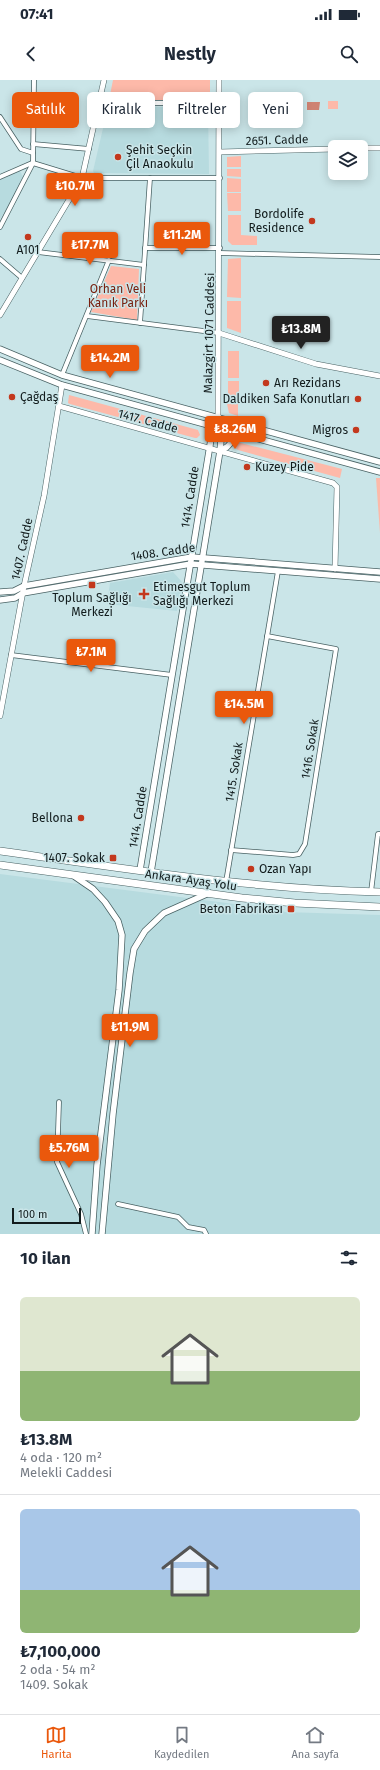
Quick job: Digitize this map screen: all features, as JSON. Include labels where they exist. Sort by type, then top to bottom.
[{"type":"highway","name":"Ankara-Ayaş Yolu","points":[[0,851],[226,882],[310,890],[380,892]]},
{"type":"highway","name":"Ankara-Ayaş Yolu","points":[[0,865],[294,903],[380,907]]},
{"type":"main road","points":[[0,349],[62,375],[380,462]]},
{"type":"main road","points":[[0,360],[62,385],[380,472]]},
{"type":"main road","name":"1414. Cadde","points":[[140,870],[213,427],[218,418]]},
{"type":"main road","name":"1414. Cadde","points":[[151,872],[220,451],[222,429],[218,418]]},
{"type":"main road","points":[[220,451],[227,447],[239,434]]},
{"type":"main road","name":"1408. Cadde","points":[[0,592],[14,591],[24,586],[192,557],[380,572]]},
{"type":"main road","name":"1408. Cadde","points":[[0,600],[15,598],[23,593],[190,564],[380,579]]},
{"type":"main road","points":[[72,875],[93,889],[105,902],[118,922],[122,935],[119,990],[97,1165],[92,1234]]},
{"type":"main road","points":[[102,1234],[113,1114],[134,949],[145,931],[164,913],[209,893]]},
{"type":"street","points":[[0,227],[33,163],[34,80]]},
{"type":"street","points":[[101,92],[104,80]]},
{"type":"street","name":"Malazgirt 1071 Caddesi","points":[[219,92],[220,80]]},
{"type":"street","points":[[0,117],[21,149],[33,153]]},
{"type":"street","points":[[0,315],[82,178],[94,128]]},
{"type":"street","name":"Malazgirt 1071 Caddesi","points":[[218,418],[220,333],[220,128]]},
{"type":"street","points":[[33,144],[90,149]]},
{"type":"street","points":[[368,148],[380,148]]},
{"type":"street","name":"2651. Cadde","points":[[220,152],[328,149]]},
{"type":"street","points":[[0,177],[33,163],[82,178],[220,178]]},
{"type":"street","points":[[140,323],[150,178]]},
{"type":"street","points":[[145,248],[380,257]]},
{"type":"street","points":[[38,252],[144,264]]},
{"type":"street","points":[[0,259],[22,278]]},
{"type":"street","points":[[62,375],[109,260]]},
{"type":"street","points":[[87,316],[220,333],[316,364],[380,376]]},
{"type":"street","name":"1407. Cadde","points":[[0,716],[24,586],[44,496],[62,385]]},
{"type":"street","name":"1417. Cadde","points":[[58,406],[336,484],[335,569]]},
{"type":"street","name":"1415. Sokak","points":[[226,882],[278,571]]},
{"type":"street","name":"1416. Sokak","points":[[231,850],[293,855],[299,854],[303,850],[305,844],[336,649],[267,636]]},
{"type":"street","points":[[11,655],[172,675]]},
{"type":"street","points":[[371,892],[378,834],[380,834]]},
{"type":"street","points":[[374,867],[380,867]]},
{"type":"street","points":[[59,1102],[56,1151],[57,1162],[81,1214],[86,1234]]},
{"type":"street","points":[[118,1204],[178,1217],[188,1227],[204,1230],[206,1234]]},
{"type":"shaded area","points":[[307,102],[320,102],[319,110],[307,110]]},
{"type":"shaded area","points":[[155,107],[163,107],[163,128],[208,128],[209,174],[94,173],[93,171],[103,128],[155,128]]},
{"type":"shaded area","points":[[20,171],[23,177],[11,202],[0,219],[0,180]]},
{"type":"shaded area","name":"Etimesgut Toplum Sağlığı Merkezi","points":[[173,572],[182,582],[177,611],[107,604],[110,583]]},
{"type":"shaded area","points":[[0,874],[281,910],[285,912],[380,915],[380,1234],[0,1234]]},
{"type":"green space","points":[[113,80],[210,80],[210,92],[163,92],[163,100],[155,100],[155,92],[111,92]]},
{"type":"green space","points":[[328,101],[338,101],[338,109],[328,109]]},
{"type":"green space","points":[[241,156],[241,167],[227,167],[227,157]]},
{"type":"green space","points":[[227,169],[241,169],[241,177],[227,176]]},
{"type":"green space","points":[[227,178],[241,179],[241,192],[227,192]]},
{"type":"green space","points":[[227,193],[241,193],[241,211],[228,211]]},
{"type":"green space","points":[[228,215],[241,215],[241,235],[257,236],[257,245],[232,245],[228,241]]},
{"type":"green space","points":[[241,258],[241,298],[227,297],[228,259]]},
{"type":"green space","name":"Orhan Veli Kanık Parkı","points":[[111,266],[139,269],[137,320],[91,312]]},
{"type":"green space","points":[[227,301],[241,301],[241,333],[227,328]]},
{"type":"green space","points":[[228,351],[239,351],[239,378],[228,378]]},
{"type":"green space","points":[[228,381],[239,381],[239,398],[228,398]]},
{"type":"green space","points":[[69,395],[198,430],[200,435],[195,438],[70,404],[68,403]]},
{"type":"green space","points":[[227,404],[238,404],[238,416],[229,413]]},
{"type":"green space","points":[[237,442],[342,469],[340,478],[238,450],[234,447]]},
{"type":"green space","points":[[376,478],[380,478],[380,533]]},
{"type":"place","name":"Şehit Seçkin Çil Anaokulu","points":[[118,157]]},
{"type":"place","name":"Bordolife Residence","points":[[312,221]]},
{"type":"place","name":"A101","points":[[28,237]]},
{"type":"place","name":"Arı Rezidans","points":[[266,383]]},
{"type":"place","name":"Çağdaş","points":[[12,397]]},
{"type":"place","name":"Daldiken Safa Konutları","points":[[358,399]]},
{"type":"place","name":"Migros","points":[[356,430]]},
{"type":"place","name":"Kuzey Pide","points":[[247,467]]},
{"type":"place","name":"Toplum Sağlığı Merkezi","points":[[92,585]]},
{"type":"place","name":"Etimesgut Toplum Sağlığı Merkezi","points":[[144,594]]},
{"type":"place","name":"Bellona","points":[[81,818]]},
{"type":"place","name":"1407. Sokak","points":[[113,858]]},
{"type":"place","name":"Ozan Yapı","points":[[251,869]]},
{"type":"place","name":"Beton Fabrikası","points":[[291,909]]}]
